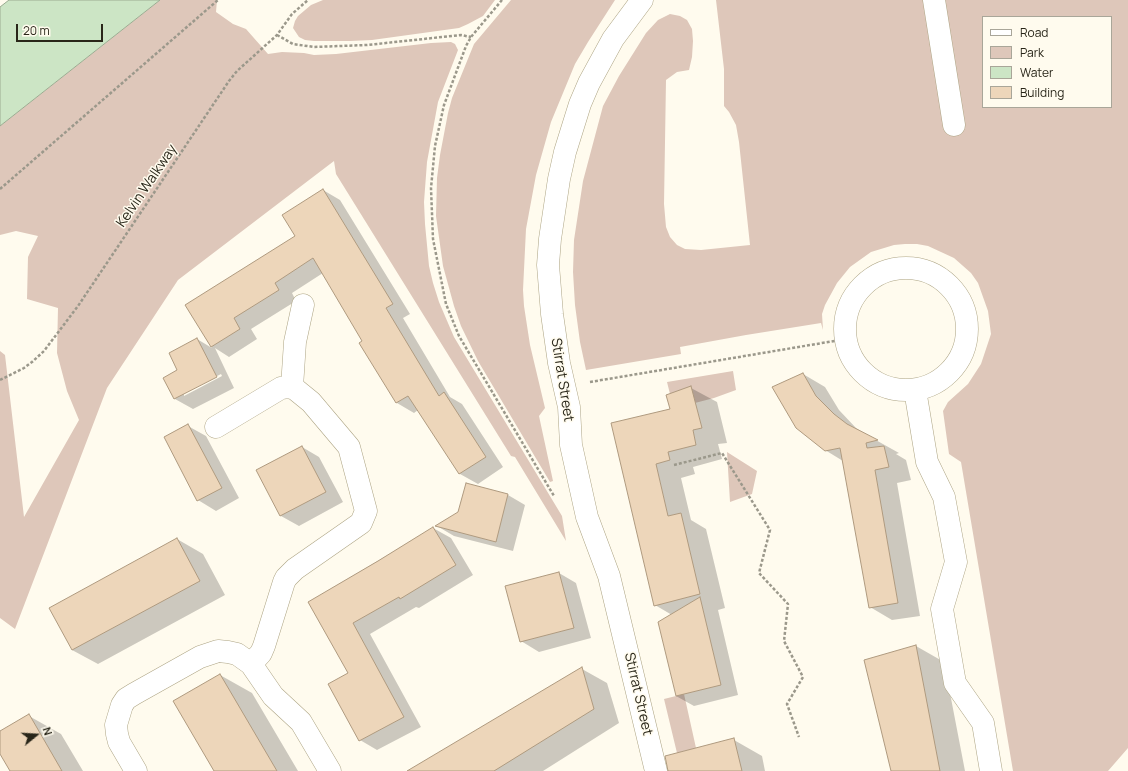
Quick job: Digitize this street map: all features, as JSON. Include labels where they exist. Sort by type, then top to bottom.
[{"type":"street","name":"Stirrat Street","points":[[642,0],[613,39],[589,83],[573,125],[559,179],[550,239],[548,265],[552,314],[559,363],[569,407],[571,445],[589,523],[610,576],[653,770]]},
{"type":"street","points":[[934,0],[954,125]]},
{"type":"street","points":[[908,268],[923,270],[942,279],[957,294],[964,308],[968,328],[967,339],[955,367],[948,374],[930,386],[915,390],[890,389],[869,378],[852,359],[846,339],[845,321],[851,302],[863,286],[874,276],[893,269],[908,268]]},
{"type":"street","points":[[292,387],[294,342],[303,305]]},
{"type":"street","points":[[216,427],[281,388],[292,387],[311,402],[348,447],[366,511],[361,523],[295,569],[286,578],[264,646],[261,653],[251,664]]},
{"type":"street","points":[[915,390],[926,462],[944,497],[956,562],[942,609],[955,683],[983,723],[991,771]]},
{"type":"street","points":[[136,771],[119,742],[117,734],[116,725],[119,711],[126,699],[208,653],[218,651],[228,652],[244,658],[251,664],[273,696],[301,722],[330,771]]},
{"type":"path","points":[[0,189],[218,0]]},
{"type":"path","name":"Kelvin Walkway","points":[[0,380],[24,368],[44,351],[78,306],[237,71],[277,35],[292,14],[308,0]]},
{"type":"path","points":[[502,0],[471,37],[460,58],[444,105],[435,146],[431,188],[433,239],[443,290],[453,324],[465,348],[560,506],[584,504]]},
{"type":"path","points":[[277,35],[293,44],[314,47],[367,45],[461,35],[471,37]]},
{"type":"path","points":[[565,386],[846,339]]},
{"type":"path","points":[[674,465],[722,453],[770,530],[759,573],[788,604],[784,641],[803,677],[787,704],[799,737]]},
{"type":"green space","points":[[160,0],[217,0],[216,12],[233,24],[246,29],[268,54],[282,52],[314,55],[336,54],[431,43],[451,42],[455,44],[458,50],[438,102],[427,162],[424,202],[429,266],[439,302],[454,337],[562,516],[566,541],[515,457],[511,456],[336,174],[334,161],[178,280],[107,388],[15,629],[0,618],[0,351],[5,355],[24,517],[79,420],[67,391],[57,353],[58,308],[27,299],[28,257],[38,236],[16,231],[0,235],[0,126]]},
{"type":"green space","points":[[323,0],[495,0],[483,16],[459,28],[372,40],[314,41],[305,40],[299,37],[293,28],[298,16],[311,5]]},
{"type":"green space","points":[[511,0],[615,0],[575,64],[551,122],[536,175],[526,229],[523,290],[524,306],[530,345],[545,408],[539,416],[553,481],[550,482],[478,361],[461,326],[443,266],[436,216],[437,178],[440,155],[452,98],[474,44]]},
{"type":"green space","points":[[716,0],[1128,0],[1128,748],[1108,771],[1013,771],[961,462],[949,454],[943,411],[948,402],[968,384],[981,364],[991,334],[988,311],[978,283],[971,273],[954,258],[928,246],[917,244],[894,245],[871,252],[850,267],[837,283],[825,305],[822,314],[823,330],[821,323],[746,335],[680,347],[681,354],[586,370],[580,342],[575,305],[573,272],[574,240],[583,181],[603,106],[619,76],[646,33],[658,20],[670,14],[680,16],[687,20],[692,29],[692,57],[689,70],[677,72],[666,80],[664,204],[666,227],[670,237],[677,245],[685,249],[701,250],[750,245],[736,125],[724,106],[724,69]]},
{"type":"green space","points":[[733,371],[736,390],[695,403],[670,394],[667,382]]},
{"type":"green space","points":[[727,452],[757,471],[752,494],[730,502]]},
{"type":"green space","points":[[684,694],[696,748],[677,753],[664,699]]},
{"type":"water","points":[[9,0],[160,0],[0,126],[0,7]]},
{"type":"building","points":[[323,189],[393,304],[386,308],[439,396],[444,392],[486,457],[459,474],[408,396],[396,403],[359,343],[362,341],[313,258],[275,283],[279,290],[234,318],[240,329],[211,347],[185,305],[295,236],[282,215]]},
{"type":"building","points":[[197,338],[217,377],[174,399],[163,378],[177,370],[169,353]]},
{"type":"building","points":[[803,373],[816,396],[834,414],[847,424],[878,440],[866,443],[867,448],[884,446],[889,467],[875,470],[898,603],[869,608],[840,448],[825,451],[796,428],[772,387]]},
{"type":"building","points":[[691,386],[702,428],[693,430],[696,445],[668,452],[670,460],[656,464],[668,516],[681,513],[700,594],[654,606],[611,423],[670,409],[666,395]]},
{"type":"building","points":[[188,424],[222,488],[197,501],[164,437]]},
{"type":"building","points":[[302,446],[326,492],[280,516],[256,470]]},
{"type":"building","points":[[466,483],[508,494],[496,542],[435,526],[458,512]]},
{"type":"building","points":[[433,527],[456,565],[400,599],[399,597],[353,623],[404,717],[359,741],[328,684],[348,673],[308,602]]},
{"type":"building","points":[[177,538],[200,581],[72,650],[49,608]]},
{"type":"building","points":[[559,572],[574,628],[520,642],[505,586]]},
{"type":"building","points":[[700,597],[721,685],[676,696],[658,622]]},
{"type":"building","points":[[916,645],[940,771],[891,771],[864,660]]},
{"type":"building","points":[[582,667],[594,709],[494,771],[407,771]]},
{"type":"building","points":[[220,674],[277,771],[214,771],[173,701]]},
{"type":"building","points":[[29,714],[62,771],[10,771],[0,754],[0,731]]},
{"type":"building","points":[[734,738],[742,771],[668,771],[665,756]]}]
